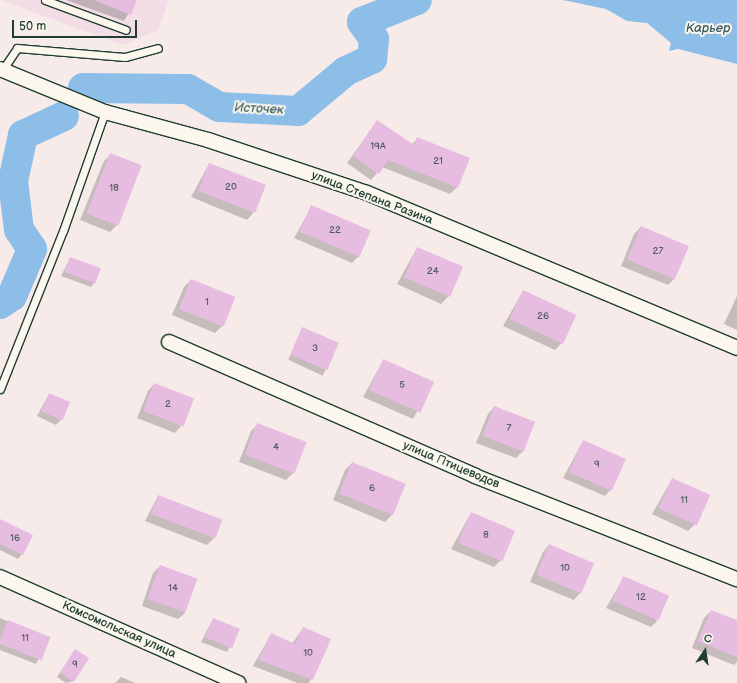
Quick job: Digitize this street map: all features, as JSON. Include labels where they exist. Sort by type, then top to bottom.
[{"type":"street","name":"улица Степана Разина","points":[[0,71],[105,112],[208,140],[367,193],[737,348]]},
{"type":"street","name":"улица Птицеводов","points":[[168,342],[474,476],[737,579]]},
{"type":"street","name":"Комсомольская улица","points":[[0,577],[238,683]]},
{"type":"lane","points":[[45,0],[126,30]]},
{"type":"lane","points":[[0,71],[17,48],[125,57],[158,48]]},
{"type":"lane","points":[[0,389],[63,231],[105,112]]},
{"type":"shaded area","points":[[0,0],[169,0],[158,30],[123,45]]},
{"type":"water","name":"Карьер","points":[[563,0],[737,0],[737,64],[678,49],[669,51],[671,43],[647,23],[627,21],[606,9]]},
{"type":"building","points":[[94,0],[137,0],[131,15]]},
{"type":"building","points":[[377,120],[414,145],[417,137],[470,158],[458,188],[388,160],[379,174],[353,156]]},
{"type":"building","points":[[110,153],[142,165],[118,226],[87,214]]},
{"type":"building","points":[[209,163],[266,185],[255,213],[198,191]]},
{"type":"building","points":[[311,205],[371,230],[360,257],[300,232]]},
{"type":"building","points":[[641,226],[689,246],[675,279],[627,259]]},
{"type":"building","points":[[417,247],[463,267],[450,297],[404,277]]},
{"type":"building","points":[[70,257],[101,268],[96,283],[65,272]]},
{"type":"building","points":[[191,279],[236,297],[224,327],[179,309]]},
{"type":"building","points":[[523,290],[576,315],[563,344],[509,319]]},
{"type":"building","points":[[302,327],[339,343],[327,370],[290,355]]},
{"type":"building","points":[[383,359],[434,382],[420,413],[369,390]]},
{"type":"building","points":[[154,383],[194,398],[183,426],[143,411]]},
{"type":"building","points":[[49,393],[70,402],[62,420],[41,411]]},
{"type":"building","points":[[494,406],[535,422],[524,452],[483,436]]},
{"type":"building","points":[[257,423],[306,442],[294,474],[245,455]]},
{"type":"building","points":[[583,440],[626,459],[612,491],[569,472]]},
{"type":"building","points":[[352,462],[406,484],[393,515],[339,494]]},
{"type":"building","points":[[672,478],[710,495],[697,525],[659,508]]},
{"type":"building","points":[[158,495],[222,520],[215,538],[151,514]]},
{"type":"building","points":[[471,512],[515,531],[502,561],[458,542]]},
{"type":"building","points":[[0,519],[33,535],[23,555],[0,544]]},
{"type":"building","points":[[549,544],[594,563],[581,594],[536,574]]},
{"type":"building","points":[[160,565],[198,579],[185,613],[148,599]]},
{"type":"building","points":[[623,576],[669,596],[658,620],[612,601]]},
{"type":"building","points":[[711,610],[737,620],[737,657],[698,641]]},
{"type":"building","points":[[213,618],[240,629],[232,648],[205,637]]},
{"type":"building","points":[[8,620],[51,637],[41,660],[0,644],[0,640]]},
{"type":"building","points":[[303,627],[331,639],[313,680],[258,660],[271,633],[295,644]]},
{"type":"building","points":[[75,649],[89,658],[74,682],[60,672]]},
{"type":"waterway","name":"Источек","points":[[83,88],[188,89],[219,107],[298,111],[346,71],[372,59],[374,39],[362,22],[417,0]]},
{"type":"waterway","name":"Источек","points":[[0,304],[12,296],[32,249],[19,230],[13,181],[23,135],[64,116]]}]
